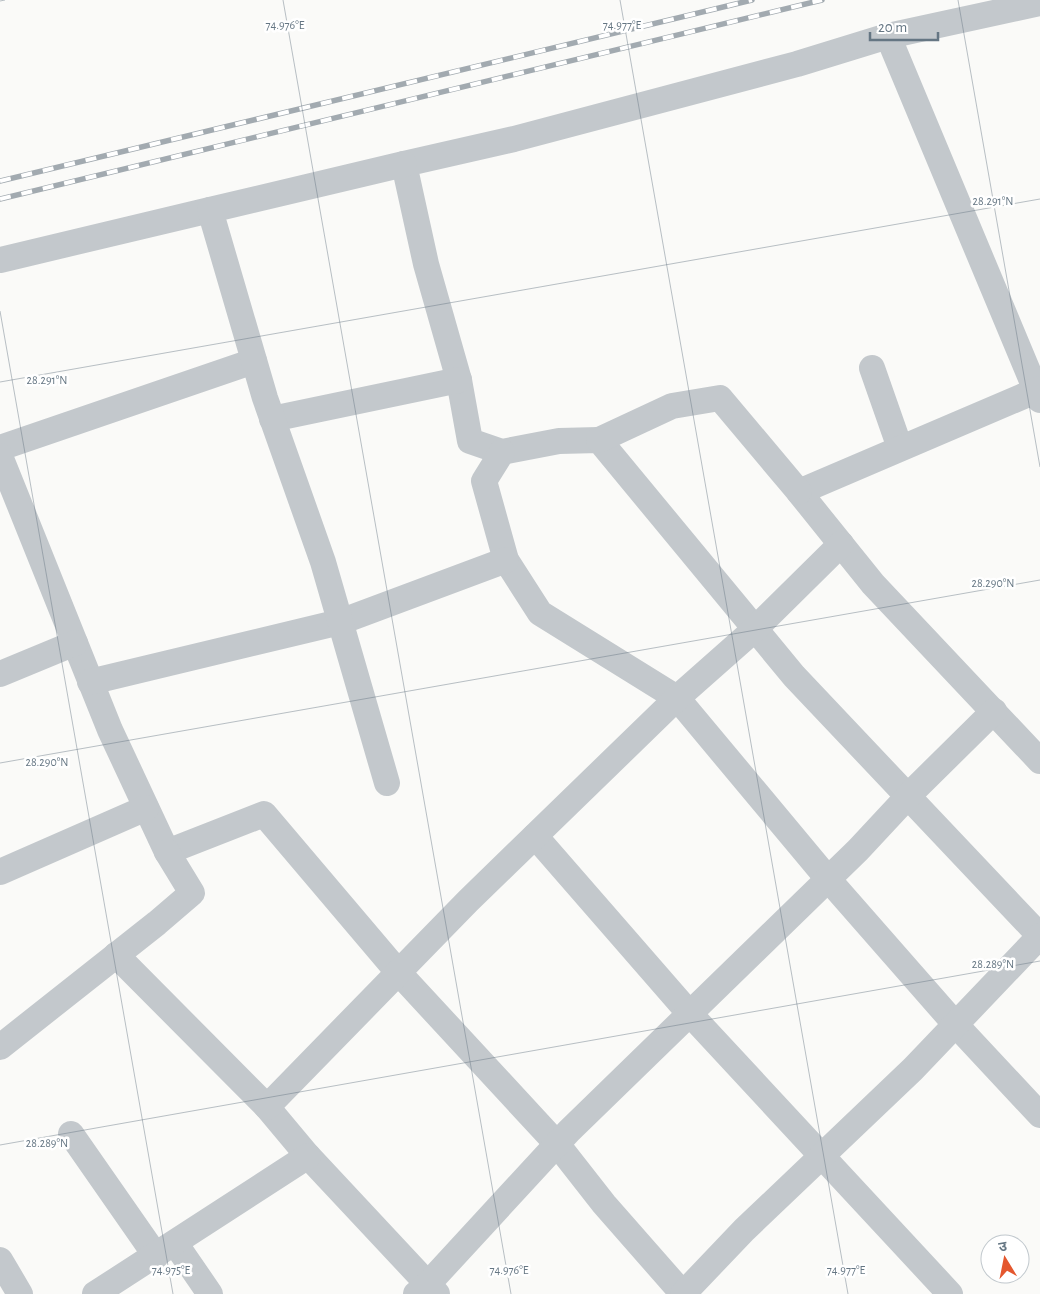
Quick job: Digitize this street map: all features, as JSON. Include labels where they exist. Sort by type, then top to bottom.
[{"type":"street","points":[[0,260],[514,139],[731,82],[888,36],[1040,3]]},
{"type":"street","points":[[799,492],[900,448],[1039,393],[888,36]]},
{"type":"street","points":[[404,164],[426,264],[459,380],[470,441],[502,452],[559,441],[599,440],[672,406],[720,398],[873,584],[1040,761]]},
{"type":"street","points":[[210,210],[272,419],[323,562],[387,783]]},
{"type":"street","points":[[0,448],[254,361]]},
{"type":"street","points":[[872,368],[900,448]]},
{"type":"street","points":[[272,419],[459,380]]},
{"type":"street","points":[[167,852],[264,814],[398,972],[557,1144],[604,1204],[683,1294],[744,1230],[914,1069],[1040,936],[907,798],[794,676],[599,440]]},
{"type":"street","points":[[502,452],[484,481],[506,560],[540,613],[677,698],[828,879],[1040,1116]]},
{"type":"street","points":[[0,456],[10,508],[75,643],[110,730],[146,808],[167,852],[192,893],[0,1047]]},
{"type":"street","points":[[267,1107],[398,972],[535,836],[677,698],[755,629],[841,544]]},
{"type":"street","points":[[90,682],[340,622],[506,560]]},
{"type":"street","points":[[0,674],[75,643]]},
{"type":"street","points":[[116,955],[267,1107],[427,1291],[557,1144],[828,879],[994,711]]},
{"type":"street","points":[[0,872],[146,808]]},
{"type":"street","points":[[535,836],[690,1014],[950,1294]]},
{"type":"street","points":[[71,1134],[165,1250],[210,1294]]},
{"type":"street","points":[[99,1293],[308,1156]]},
{"type":"street","points":[[0,1260],[20,1294]]},
{"type":"railway","points":[[0,181],[752,0]]},
{"type":"railway","points":[[0,199],[822,0]]}]
